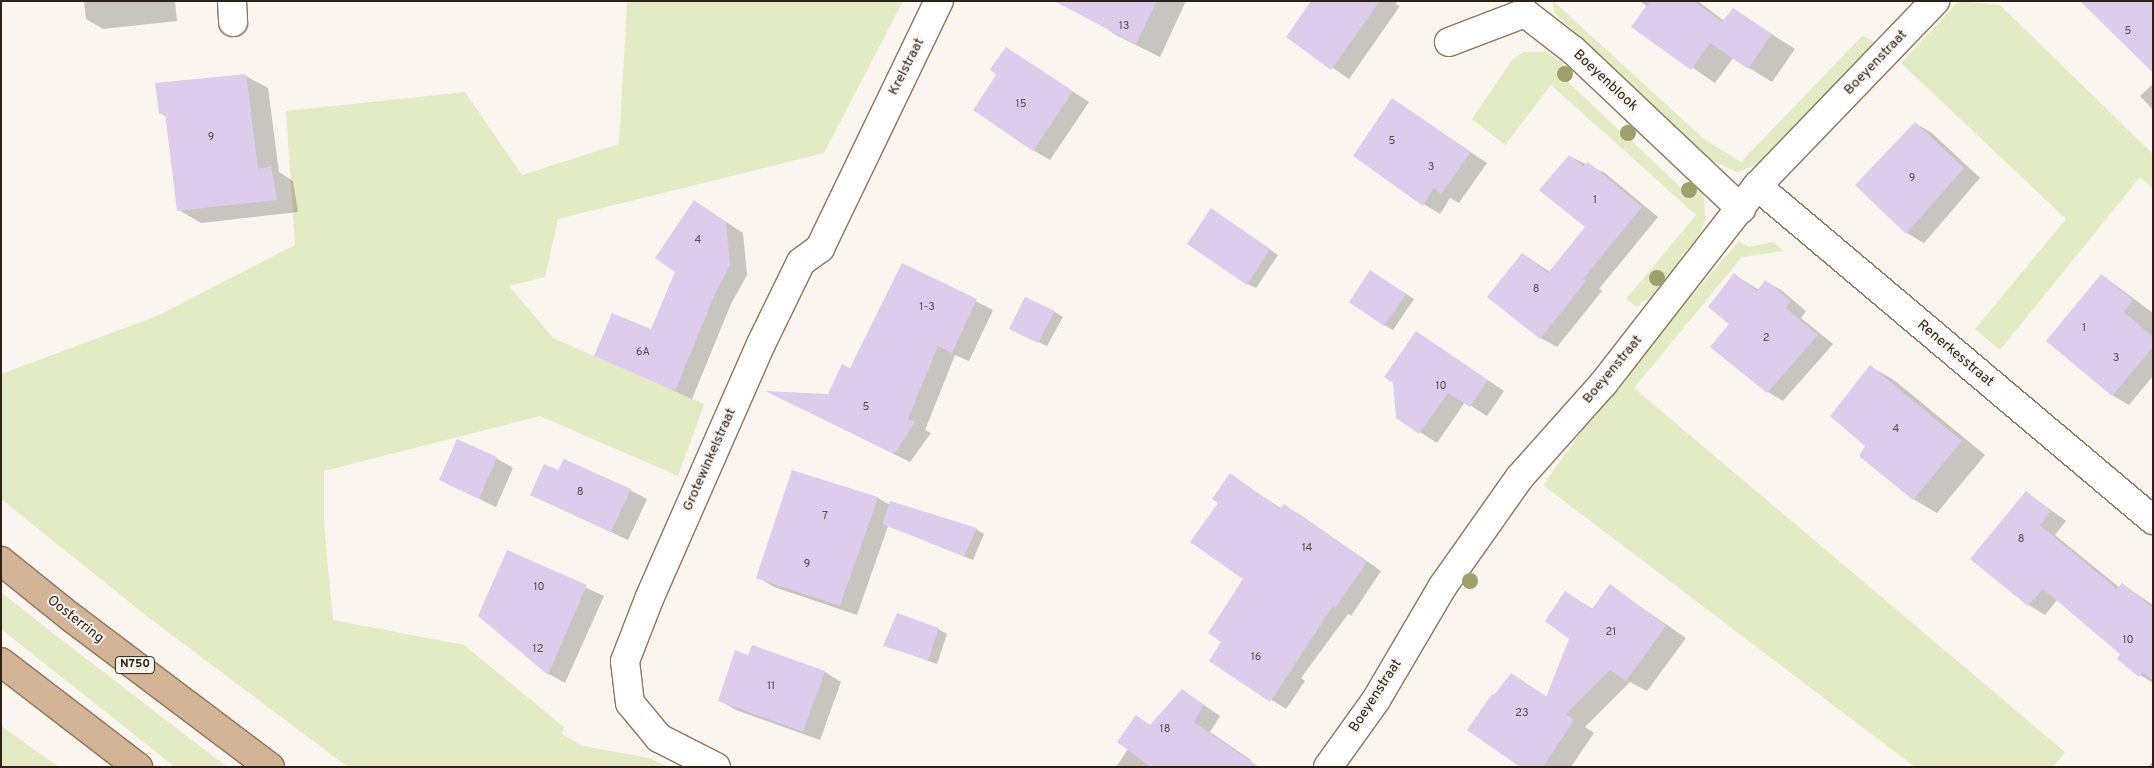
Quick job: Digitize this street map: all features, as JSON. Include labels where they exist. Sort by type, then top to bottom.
[{"type":"main road","name":"Oosterring","points":[[1,561],[72,618],[270,767]]},
{"type":"main road","points":[[1,662],[138,767]]},
{"type":"street","name":"Krelstraat","points":[[874,132],[939,1]]},
{"type":"street","name":"Boeyenstraat","points":[[1328,767],[1376,700],[1443,586],[1520,477],[1603,384],[1757,186],[1935,1]]},
{"type":"street","name":"Boeyenblook","points":[[1449,42],[1525,13],[1574,51],[1741,209]]},
{"type":"street","name":"Grotewinkelstraat","points":[[716,767],[659,738],[630,703],[625,661],[649,599],[761,344],[801,262],[820,248],[874,132]]},
{"type":"street","name":"Renerkesstraat","points":[[1757,186],[2153,520]]},
{"type":"green space","points":[[627,1],[903,1],[824,153],[558,219],[545,277],[509,286],[553,338],[704,404],[678,476],[540,416],[324,471],[324,524],[333,620],[464,645],[564,727],[562,734],[583,746],[649,758],[668,767],[348,767],[148,617],[1,499],[1,374],[157,316],[295,245],[286,111],[465,92],[522,175],[619,144]]},
{"type":"green space","points":[[1553,1],[1704,139],[1741,162],[1862,36],[1880,44],[1765,163],[1737,172],[1710,160],[1554,13]]},
{"type":"green space","points":[[1959,1],[2000,5],[2153,154],[2153,189],[2140,177],[2000,350],[1975,329],[2066,219],[1901,63]]},
{"type":"green space","points":[[1524,52],[1547,52],[1564,64],[1573,74],[1568,82],[1620,131],[1627,123],[1636,132],[1629,138],[1682,189],[1691,180],[1699,188],[1704,198],[1705,220],[1698,237],[1682,255],[1677,274],[1658,297],[1643,301],[1637,307],[1626,299],[1696,215],[1551,85],[1505,145],[1472,119],[1512,60]]},
{"type":"green space","points":[[1739,241],[1749,247],[1773,242],[1784,251],[1742,257],[1634,388],[2065,752],[2053,767],[1915,767],[1543,485],[1618,381]]},
{"type":"green space","points":[[1,592],[227,767],[175,767],[1,629]]},
{"type":"green space","points":[[1,726],[59,767],[1,767]]},
{"type":"building","points":[[1054,1],[1157,1],[1136,44]]},
{"type":"building","points":[[1311,1],[1380,1],[1331,70],[1286,37]]},
{"type":"building","points":[[1650,1],[1694,1],[1722,22],[1733,8],[1772,34],[1748,69],[1710,43],[1691,70],[1631,27]]},
{"type":"building","points":[[2080,1],[2153,1],[2153,73]]},
{"type":"building","points":[[1006,47],[1073,91],[1033,151],[973,110],[996,75],[990,69]]},
{"type":"building","points":[[246,74],[258,169],[271,166],[277,200],[177,211],[165,113],[159,114],[155,83]]},
{"type":"building","points":[[1392,98],[1471,152],[1441,194],[1434,188],[1423,206],[1353,156]]},
{"type":"building","points":[[1915,122],[1964,168],[1906,234],[1855,185]]},
{"type":"building","points":[[1569,155],[1583,166],[1588,162],[1642,207],[1583,279],[1586,281],[1540,339],[1487,297],[1522,253],[1548,273],[1585,227],[1539,190]]},
{"type":"building","points":[[694,200],[726,222],[730,265],[715,294],[675,391],[594,356],[612,313],[651,329],[675,272],[655,258]]},
{"type":"building","points":[[1211,208],[1270,249],[1247,285],[1187,244]]},
{"type":"building","points":[[902,263],[977,299],[952,353],[938,346],[908,419],[915,422],[896,452],[892,453],[765,391],[828,394],[842,364],[850,368]]},
{"type":"building","points":[[1370,270],[1406,294],[1384,326],[1349,302]]},
{"type":"building","points":[[1734,273],[1757,291],[1765,280],[1791,301],[1786,308],[1818,335],[1767,393],[1710,347],[1729,324],[1708,307]]},
{"type":"building","points":[[2101,274],[2133,300],[2124,312],[2153,337],[2153,347],[2112,396],[2046,341]]},
{"type":"building","points":[[1025,297],[1055,311],[1038,343],[1009,329]]},
{"type":"building","points":[[1416,331],[1488,380],[1470,407],[1448,393],[1419,434],[1396,418],[1393,383],[1384,377]]},
{"type":"building","points":[[1870,365],[1962,441],[1913,500],[1859,456],[1865,446],[1830,416]]},
{"type":"building","points":[[457,439],[497,457],[479,499],[439,480]]},
{"type":"building","points":[[564,459],[631,489],[611,532],[530,495],[544,464],[558,470]]},
{"type":"building","points":[[792,470],[878,497],[840,606],[756,578]]},
{"type":"building","points":[[1230,473],[1280,509],[1284,504],[1367,562],[1335,608],[1333,606],[1270,702],[1209,661],[1221,642],[1208,633],[1243,579],[1190,542],[1218,503],[1212,499]]},
{"type":"building","points":[[2026,491],[2051,511],[2040,525],[2117,589],[2122,583],[2153,608],[2153,681],[2143,672],[2139,677],[2117,659],[2120,654],[2043,589],[2028,606],[1970,559]]},
{"type":"building","points":[[890,501],[977,528],[964,556],[882,524]]},
{"type":"building","points":[[507,550],[587,585],[548,675],[478,616]]},
{"type":"building","points":[[1610,584],[1666,626],[1626,681],[1610,670],[1566,714],[1574,720],[1543,767],[1520,767],[1467,730],[1492,694],[1494,695],[1511,673],[1546,697],[1569,639],[1545,621],[1565,591],[1592,609]]},
{"type":"building","points":[[897,613],[939,628],[928,660],[883,646]]},
{"type":"building","points":[[752,645],[825,671],[803,732],[718,701],[735,650],[748,655]]},
{"type":"building","points":[[1182,689],[1204,705],[1194,722],[1259,767],[1151,767],[1117,742],[1136,715],[1150,725]]}]
